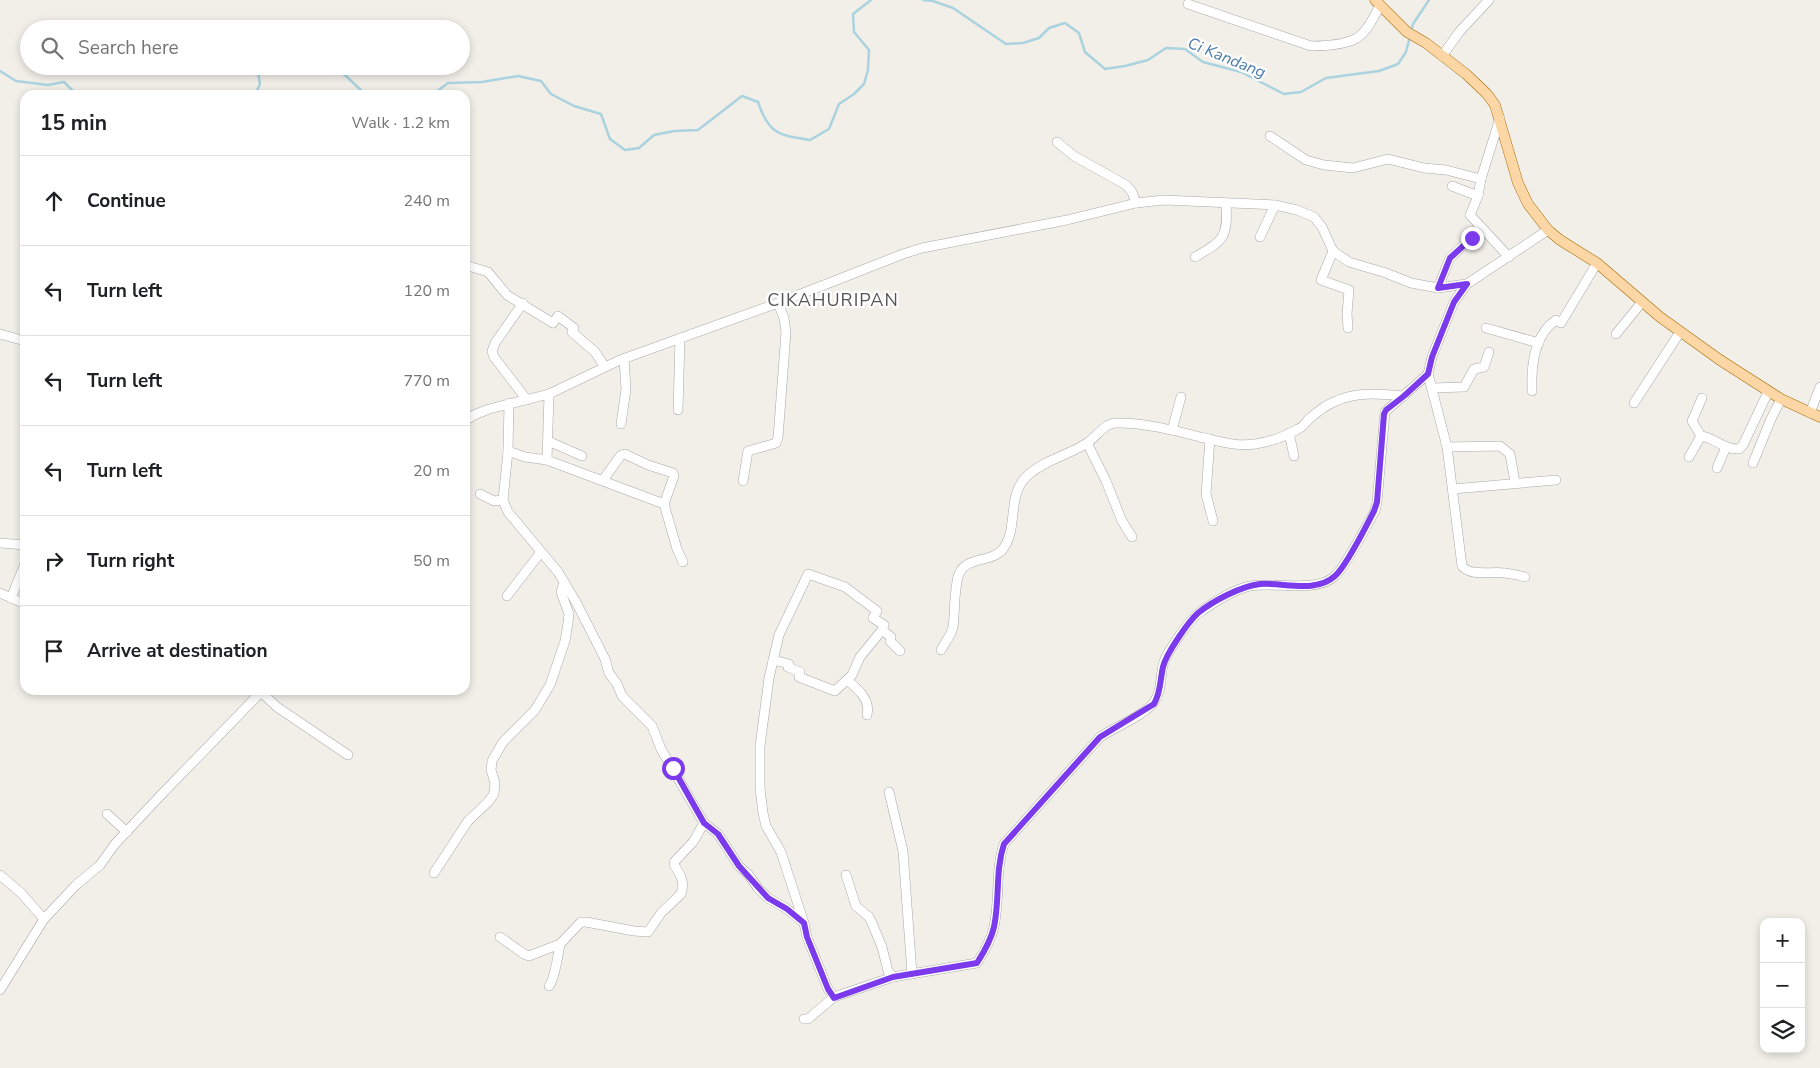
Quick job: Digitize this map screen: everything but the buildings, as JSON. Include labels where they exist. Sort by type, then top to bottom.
[{"type":"main road","points":[[1378,3],[1407,32],[1466,74],[1487,94],[1495,105],[1500,118],[1518,183],[1528,204],[1548,230],[1560,240],[1597,263],[1680,332],[1768,392],[1815,415]]},
{"type":"street","points":[[1442,56],[1460,31],[1490,0]]},
{"type":"street","points":[[1188,4],[1311,46],[1323,46],[1356,39],[1370,23],[1378,3]]},
{"type":"street","points":[[1500,118],[1480,179],[1478,196],[1470,215],[1509,257]]},
{"type":"street","points":[[1270,136],[1306,160],[1324,165],[1354,168],[1388,159],[1424,168],[1446,170],[1480,179]]},
{"type":"street","points":[[1057,142],[1074,156],[1126,186],[1132,192],[1136,203]]},
{"type":"street","points":[[1452,186],[1478,196]]},
{"type":"street","points":[[470,418],[509,403],[549,394],[624,359],[778,304],[873,265],[922,248],[1067,220],[1136,203],[1164,200],[1274,205],[1297,210],[1314,217],[1322,227],[1331,247],[1349,262],[1411,283],[1438,288],[1467,284]]},
{"type":"street","points":[[1195,257],[1216,245],[1226,231],[1226,203]]},
{"type":"street","points":[[1260,237],[1274,205]]},
{"type":"street","points":[[1438,288],[1450,258],[1472,238],[1480,226]]},
{"type":"street","points":[[1525,577],[1504,573],[1478,573],[1465,570],[1460,562],[1447,447],[1428,374],[1432,357],[1454,302],[1467,284],[1548,230]]},
{"type":"street","points":[[1331,247],[1321,280],[1349,290],[1348,328]]},
{"type":"street","points":[[1532,391],[1534,356],[1543,332],[1556,320],[1561,323],[1597,263]]},
{"type":"street","points":[[470,267],[488,272],[507,295],[554,323],[558,316],[574,328],[572,332],[595,352],[605,367]]},
{"type":"street","points":[[1616,334],[1642,302]]},
{"type":"street","points":[[523,303],[495,343],[492,351],[494,357],[528,400]]},
{"type":"street","points":[[743,481],[748,451],[778,441],[786,332],[784,318],[778,304]]},
{"type":"street","points":[[1486,328],[1539,343]]},
{"type":"street","points":[[1634,403],[1680,332]]},
{"type":"street","points":[[0,334],[20,339]]},
{"type":"street","points":[[678,410],[680,338]]},
{"type":"street","points":[[1432,388],[1464,387],[1474,369],[1484,367],[1489,352]]},
{"type":"street","points":[[622,424],[626,389],[624,359]]},
{"type":"street","points":[[804,1019],[808,1019],[834,998],[893,977],[977,963],[985,950],[994,928],[1000,857],[1004,844],[1100,737],[1154,704],[1158,696],[1163,666],[1169,652],[1198,614],[1235,591],[1248,586],[1262,584],[1298,586],[1318,584],[1334,577],[1374,511],[1379,493],[1384,414],[1386,410],[1428,374]]},
{"type":"street","points":[[1815,415],[1820,387]]},
{"type":"street","points":[[1702,398],[1692,422],[1701,436],[1710,438],[1726,447],[1739,450],[1743,446],[1768,392]]},
{"type":"street","points":[[547,460],[549,394]]},
{"type":"street","points":[[941,650],[953,629],[959,574],[965,566],[988,558],[1001,551],[1004,547],[1009,536],[1014,502],[1022,481],[1042,464],[1087,443],[1103,428],[1114,423],[1172,430],[1237,445],[1248,445],[1257,444],[1298,430],[1323,408],[1335,401],[1369,394],[1404,396]]},
{"type":"street","points":[[1172,430],[1181,397]]},
{"type":"street","points":[[1753,463],[1781,399]]},
{"type":"street","points":[[509,403],[508,451],[503,500],[508,512],[558,572],[584,616],[605,659],[609,673],[617,684],[622,696],[652,726],[661,749],[704,823],[718,834],[739,866],[748,874],[758,888],[768,898],[787,909],[804,923]]},
{"type":"street","points":[[1289,433],[1294,456]]},
{"type":"street","points":[[1690,457],[1701,436]]},
{"type":"street","points":[[1210,439],[1206,494],[1213,521]]},
{"type":"street","points":[[548,441],[582,456]]},
{"type":"street","points":[[1087,443],[1106,481],[1122,521],[1132,537]]},
{"type":"street","points":[[1447,447],[1500,446],[1510,454],[1515,482]]},
{"type":"street","points":[[1717,468],[1726,447]]},
{"type":"street","points":[[508,451],[526,457],[547,460],[664,504]]},
{"type":"street","points":[[603,480],[621,455],[629,455],[648,465],[673,473],[674,476],[664,504],[676,549],[684,562]]},
{"type":"street","points":[[1453,488],[1556,480]]},
{"type":"street","points":[[480,494],[494,501],[503,500]]},
{"type":"street","points":[[0,543],[20,545]]},
{"type":"street","points":[[507,596],[540,552]]},
{"type":"street","points":[[773,660],[789,664],[788,667],[800,672],[799,677],[836,691],[852,675],[860,657],[884,625],[873,618],[877,611],[845,587],[808,574],[779,635],[773,660],[760,746],[761,801],[766,826],[780,852],[807,937],[828,989],[834,998]]},
{"type":"street","points":[[11,598],[20,576]]},
{"type":"street","points":[[434,873],[468,822],[494,794],[491,770],[492,761],[503,742],[535,710],[550,685],[565,641],[568,623],[569,614],[561,592],[564,582]]},
{"type":"street","points":[[0,593],[20,602]]},
{"type":"street","points":[[882,630],[891,637],[890,641],[900,651]]},
{"type":"street","points":[[847,680],[856,687],[866,700],[867,715]]},
{"type":"street","points":[[0,990],[44,918],[76,884],[100,865],[115,844],[258,695]]},
{"type":"street","points":[[266,695],[277,707],[348,754]]},
{"type":"street","points":[[889,792],[903,851],[912,974]]},
{"type":"street","points":[[107,814],[128,832]]},
{"type":"street","points":[[500,937],[529,956],[560,944],[581,922],[648,932],[661,913],[681,894],[682,876],[674,864],[692,842],[704,823]]},
{"type":"street","points":[[0,875],[21,893],[44,918]]},
{"type":"street","points":[[846,875],[856,906],[869,917],[882,947],[888,970],[893,977]]},
{"type":"street","points":[[549,986],[555,976],[554,968],[560,944]]},
{"type":"waterway","name":"Ci Kandang","points":[[439,90],[448,83],[482,82],[518,76],[541,81],[551,94],[574,106],[601,114],[610,139],[625,150],[639,148],[654,135],[674,131],[698,130],[742,96],[758,102],[766,121],[776,132],[790,137],[810,140],[829,129],[839,104],[854,94],[864,84],[868,70],[869,50],[854,32],[853,14],[871,0]]},
{"type":"waterway","name":"Ci Kandang","points":[[923,0],[933,1],[953,8],[1006,44],[1023,43],[1039,38],[1049,28],[1065,23],[1079,33],[1085,52],[1105,69],[1148,60],[1166,48],[1185,49],[1203,62],[1241,72],[1284,94],[1301,92],[1326,78],[1379,71],[1398,64],[1406,52],[1410,36]]},
{"type":"waterway","name":"Ci Kandang","points":[[1411,31],[1413,24],[1429,0]]},
{"type":"waterway","name":"Ci Kandang","points":[[0,71],[16,81],[48,85],[64,82],[72,90]]},
{"type":"waterway","name":"Ci Kandang","points":[[257,90],[260,84],[258,75]]},
{"type":"waterway","name":"Ci Kandang","points":[[345,75],[361,90]]},
{"type":"district","name":"CIKAHURIPAN","points":[[833,300]]},
{"type":"route","points":[[673,768],[704,823],[718,834],[739,866],[768,898],[780,904],[804,923],[807,937],[828,989],[834,998],[893,977],[977,963],[985,950],[994,928],[998,871],[1004,844],[1100,737],[1154,704],[1158,696],[1165,660],[1176,642],[1198,614],[1235,591],[1248,586],[1262,584],[1298,586],[1318,584],[1334,577],[1341,568],[1374,511],[1377,502],[1384,414],[1386,410],[1428,374],[1432,357],[1454,302],[1467,284],[1438,288],[1450,258],[1472,238]]}]
